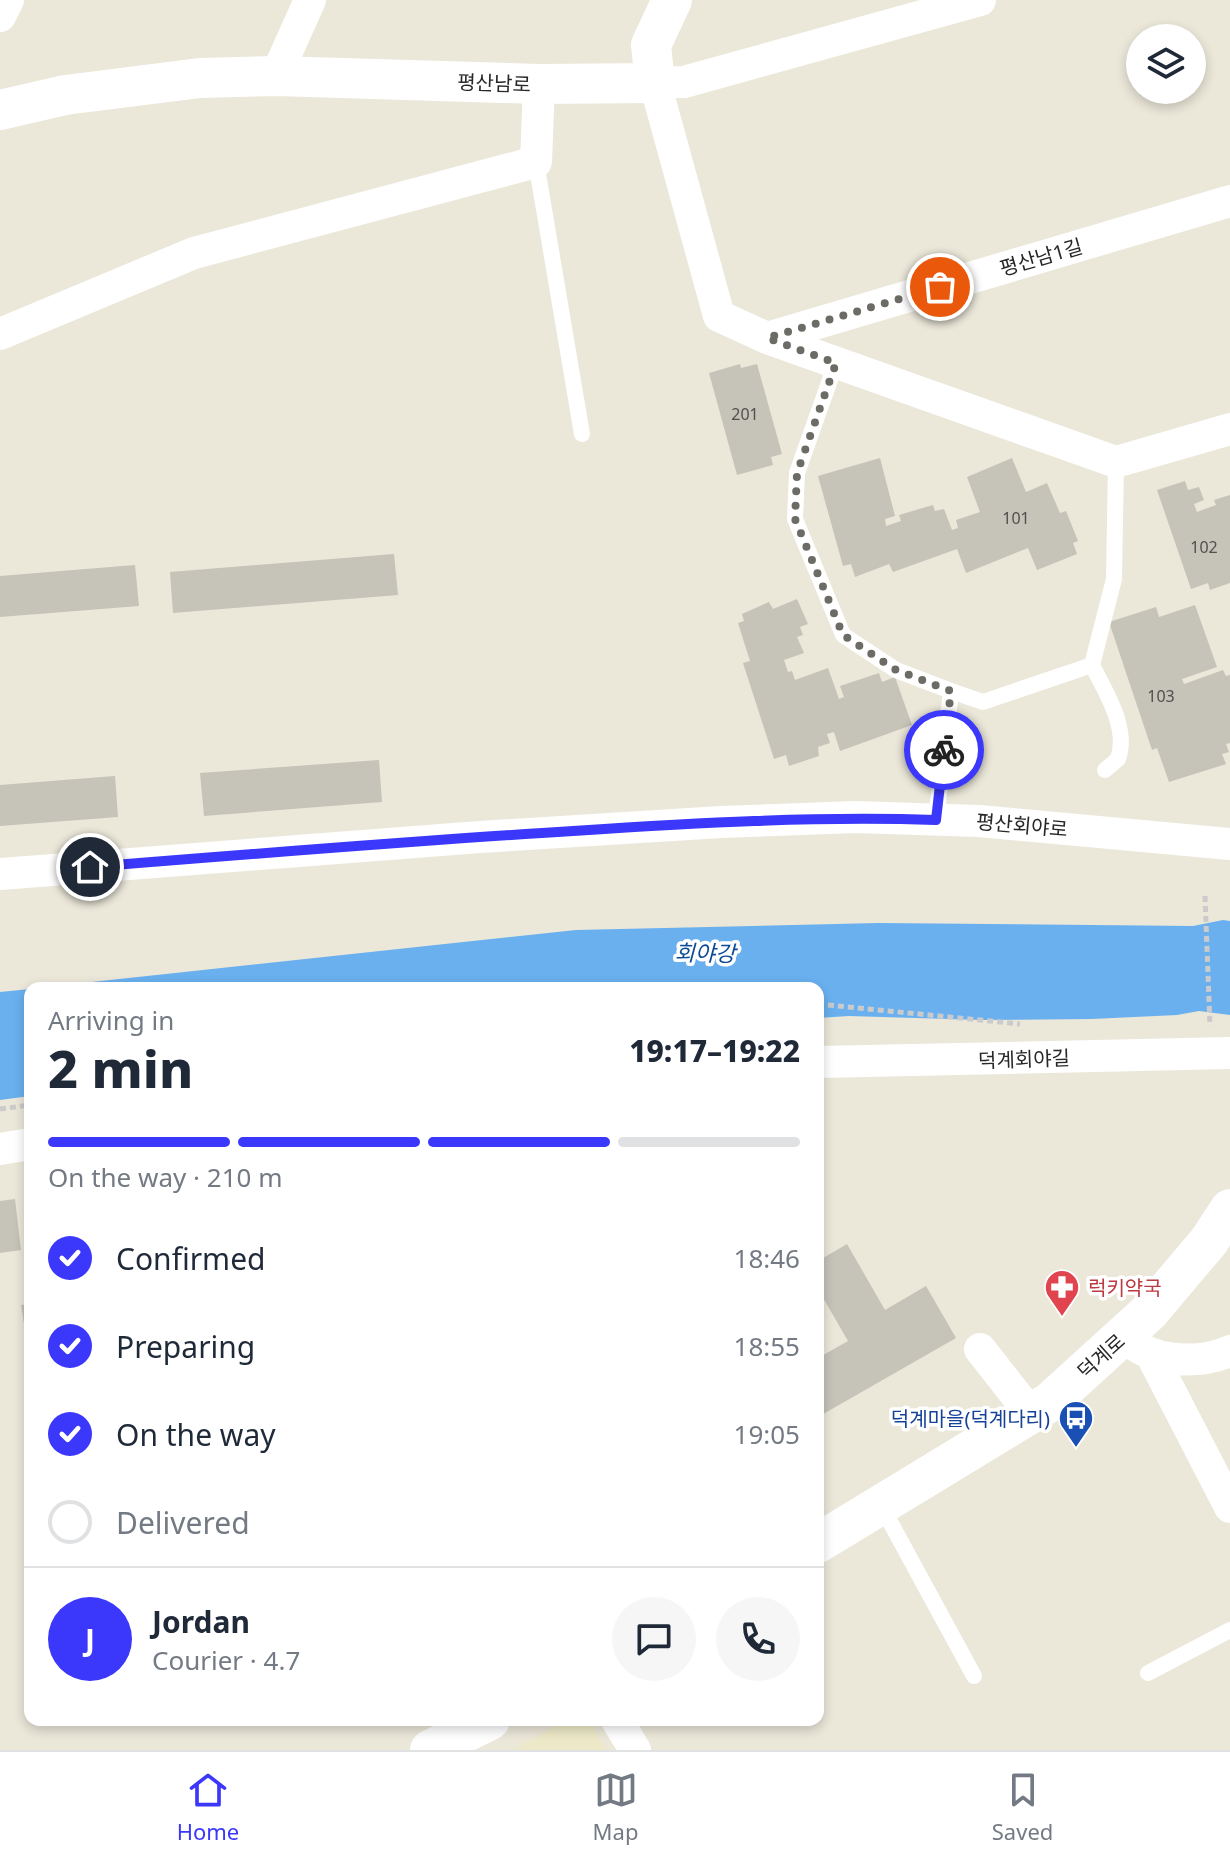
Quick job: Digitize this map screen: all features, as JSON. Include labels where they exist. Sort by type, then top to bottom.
[{"type":"street","points":[[0,16],[8,0]]},
{"type":"street","points":[[276,76],[310,0]]},
{"type":"street","points":[[672,0],[651,45],[655,83],[719,316],[767,338],[1116,462],[1230,429]]},
{"type":"street","name":"평산남로","points":[[0,110],[65,95],[200,78],[276,76],[539,84],[684,82],[980,0]]},
{"type":"street","points":[[0,334],[194,253],[536,162],[539,84]]},
{"type":"street","name":"평산남1길","points":[[767,338],[1230,201]]},
{"type":"street","name":"평산회야로","points":[[0,874],[480,837],[855,817],[979,821],[1230,844]]},
{"type":"street","name":"덕계회야길","points":[[824,1062],[1230,1053]]},
{"type":"street","points":[[0,1149],[24,1145]]},
{"type":"street","name":"덕계로","points":[[824,1540],[882,1507],[1137,1346],[1149,1312],[1209,1241],[1230,1209]]},
{"type":"street","points":[[1137,1346],[1188,1360],[1230,1351]]},
{"type":"street","points":[[1137,1346],[1230,1507]]},
{"type":"street","points":[[980,1349],[1031,1414]]},
{"type":"street","points":[[430,1750],[478,1726]]},
{"type":"street","points":[[621,1726],[635,1750]]},
{"type":"lane","points":[[536,162],[582,434]]},
{"type":"lane","points":[[836,363],[797,473],[795,519],[843,635],[896,670],[983,702],[1092,665]]},
{"type":"lane","points":[[1105,770],[1118,759],[1122,737],[1092,665],[1114,579],[1116,462]]},
{"type":"lane","points":[[936,820],[951,691]]},
{"type":"lane","points":[[882,1507],[974,1676]]},
{"type":"lane","points":[[1148,1673],[1230,1630]]},
{"type":"path","points":[[1205,896],[1209,1016]]},
{"type":"path","points":[[0,1109],[24,1106]]},
{"type":"shaded area","points":[[555,1726],[592,1726],[606,1750],[513,1750]]},
{"type":"water","name":"회야강","points":[[1230,921],[1230,1015],[1199,1011],[1092,1019],[824,1018],[824,982],[92,982],[576,930],[878,923],[1193,926]]},
{"type":"water","points":[[24,990],[24,1097],[0,1100],[0,992]]},
{"type":"building","points":[[740,364],[741,368],[757,364],[782,454],[771,457],[773,465],[737,475],[709,373]]},
{"type":"building","points":[[880,458],[895,516],[885,519],[886,526],[901,521],[899,515],[933,505],[935,511],[944,509],[952,530],[958,528],[956,520],[980,512],[967,477],[1012,458],[1026,492],[1047,483],[1060,513],[1066,511],[1078,541],[1073,543],[1077,554],[1037,570],[1028,548],[966,573],[957,549],[893,572],[889,564],[855,577],[851,564],[843,566],[818,476]]},
{"type":"building","points":[[1185,481],[1188,490],[1199,487],[1204,500],[1194,504],[1197,512],[1216,505],[1214,500],[1230,495],[1230,583],[1210,590],[1208,583],[1191,589],[1157,490]]},
{"type":"building","points":[[394,554],[398,595],[173,613],[170,572]]},
{"type":"building","points":[[135,565],[139,606],[0,617],[0,576]]},
{"type":"building","points":[[797,599],[808,624],[800,627],[803,635],[797,637],[804,653],[784,660],[795,680],[828,668],[839,699],[844,697],[840,686],[879,673],[882,682],[895,677],[912,725],[840,751],[834,732],[827,734],[830,743],[818,747],[819,756],[789,766],[786,755],[774,759],[743,663],[750,661],[738,623],[744,621],[742,614],[769,602],[773,609]]},
{"type":"building","points":[[1195,605],[1217,667],[1182,679],[1184,684],[1223,670],[1226,676],[1230,675],[1230,743],[1226,744],[1229,752],[1222,754],[1226,764],[1169,782],[1157,748],[1152,750],[1109,622],[1156,607],[1159,617]]},
{"type":"building","points":[[379,760],[382,802],[204,816],[200,773]]},
{"type":"building","points":[[115,776],[118,817],[0,826],[0,785]]},
{"type":"building","points":[[15,1199],[21,1250],[0,1253],[0,1201]]},
{"type":"building","points":[[847,1244],[885,1310],[926,1286],[956,1338],[824,1414],[824,1355],[848,1341],[824,1299],[824,1257]]},
{"type":"way so far","points":[[940,287],[767,338],[836,363],[797,473],[795,519],[843,635],[896,670],[951,691],[944,750]]},
{"type":"place","name":"럭키약국","points":[[1062,1318]]},
{"type":"place","name":"덕계마을(덕계다리)","points":[[1076,1449]]},
{"type":"route","points":[[90,867],[721,822],[855,817],[936,820],[944,750]]}]
